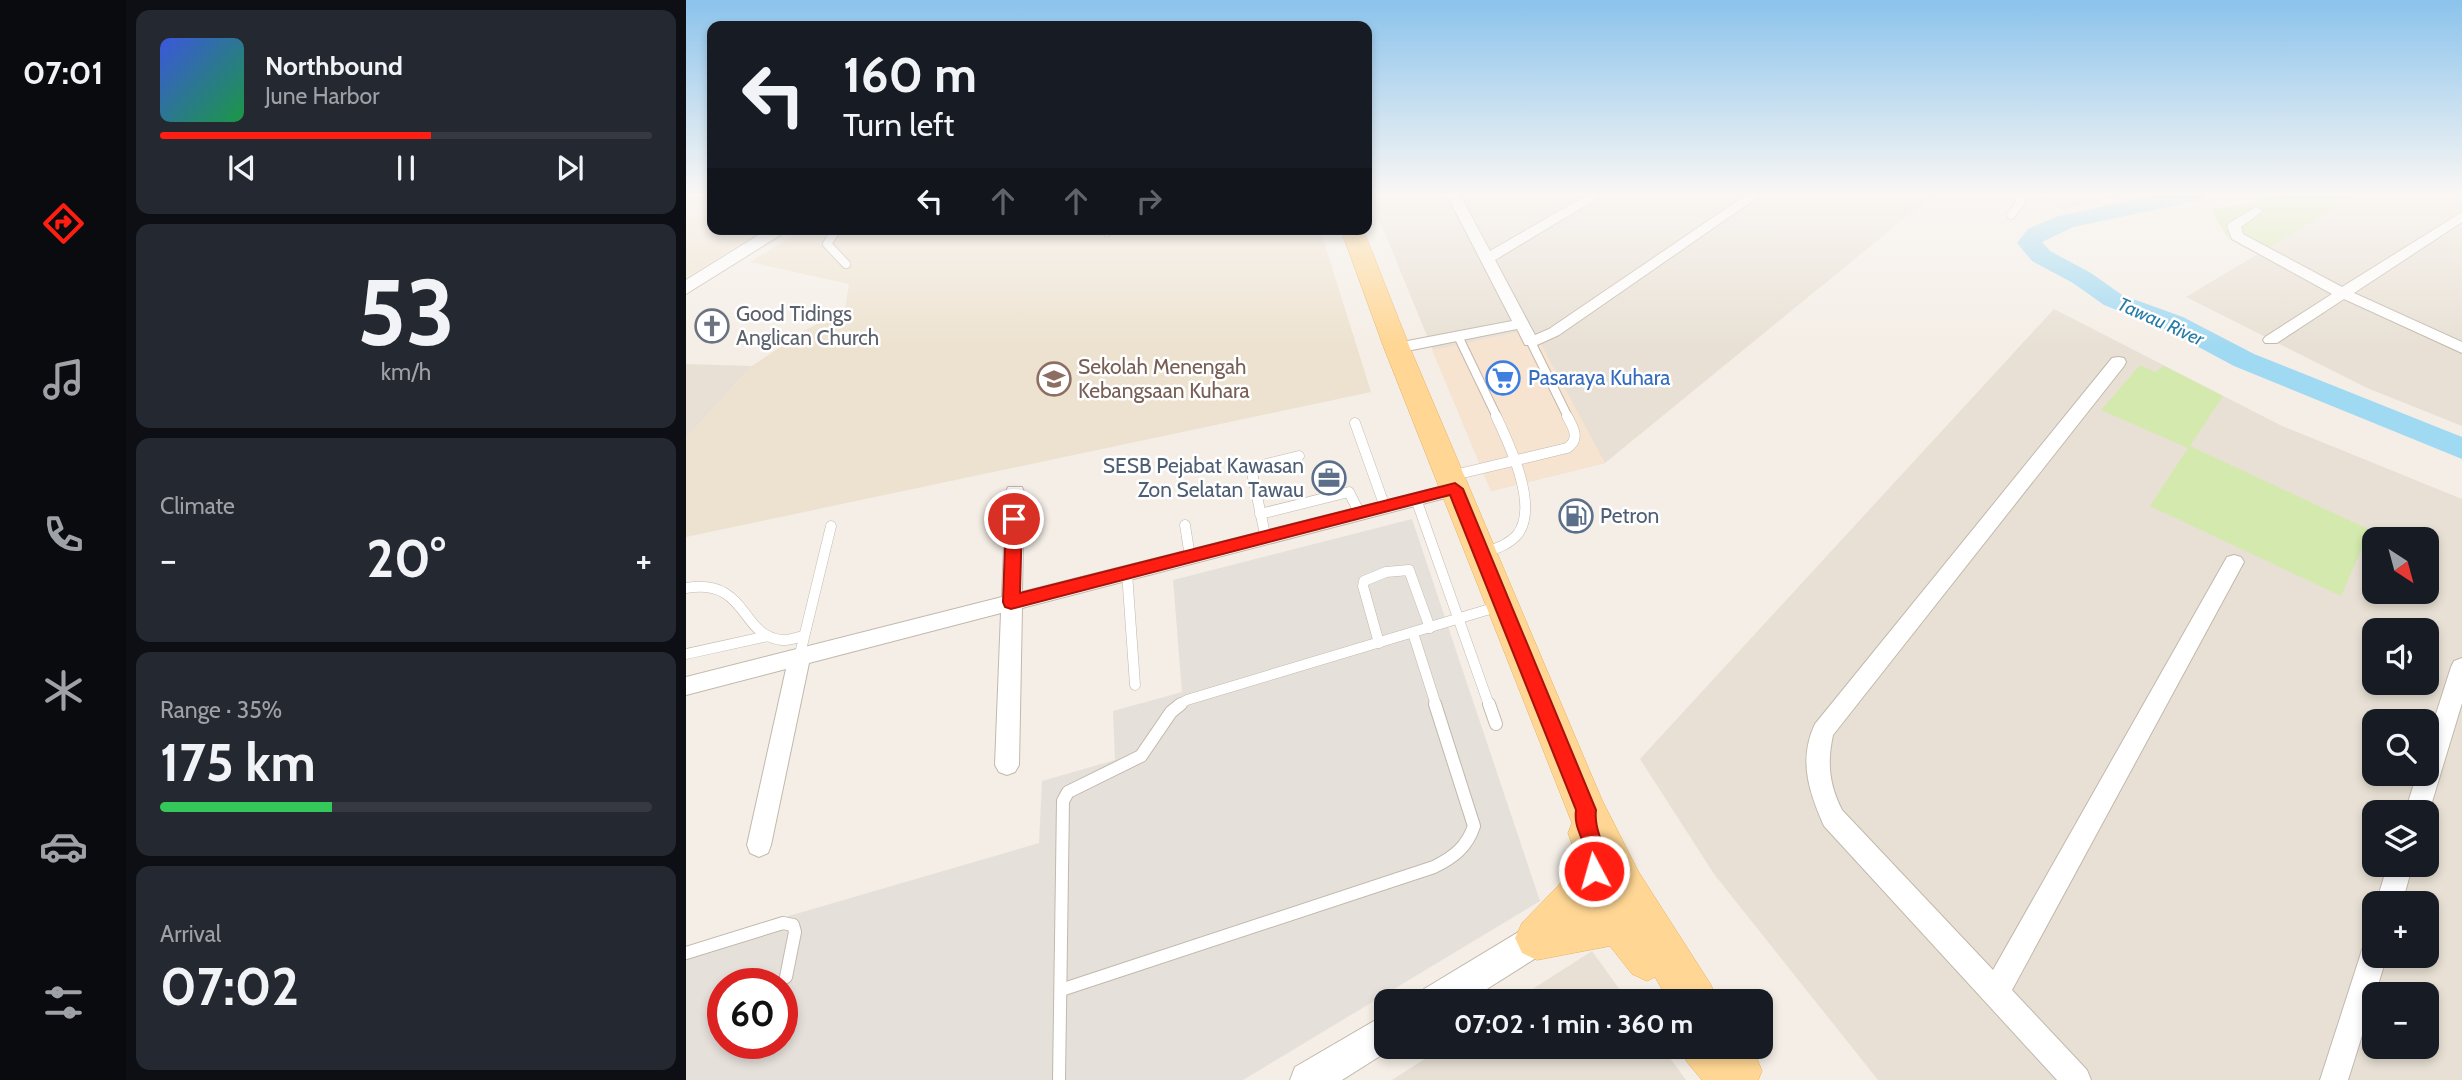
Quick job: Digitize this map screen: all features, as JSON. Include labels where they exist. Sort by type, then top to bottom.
[{"type":"main road","points":[[1358,245],[1480,554],[1586,810],[1622,885],[1687,989]]},
{"type":"main road","points":[[1537,938],[1585,885],[1594,871],[1596,852],[1584,824],[1586,810]]},
{"type":"main road","points":[[1537,938],[1602,925],[1623,927],[1666,989]]},
{"type":"street","points":[[686,288],[755,245]]},
{"type":"street","points":[[1481,245],[1531,342],[1554,332],[1681,245]]},
{"type":"street","points":[[1488,258],[1510,245]]},
{"type":"street","points":[[2251,245],[2344,294],[2462,348]]},
{"type":"street","points":[[2272,341],[2418,245]]},
{"type":"street","points":[[1397,348],[1521,324]]},
{"type":"street","points":[[2077,1080],[1833,818],[1818,787],[1816,756],[1823,731],[2118,362]]},
{"type":"street","points":[[686,686],[802,647],[1011,602],[1266,539],[1416,499],[1453,482]]},
{"type":"street","points":[[1007,765],[1015,492]]},
{"type":"street","points":[[1996,992],[2234,562]]},
{"type":"street","points":[[759,845],[802,647]]},
{"type":"street","points":[[2421,800],[2462,670]]},
{"type":"street","points":[[1455,989],[1622,885]]},
{"type":"street","points":[[2334,1080],[2369,968]]},
{"type":"street","points":[[1308,1080],[1374,1039]]},
{"type":"lane","points":[[828,245],[846,264]]},
{"type":"lane","points":[[1458,336],[1515,460],[1527,508],[1524,523],[1509,544],[1480,554]]},
{"type":"lane","points":[[1453,482],[1515,460],[1571,447],[1576,440],[1575,432],[1531,342]]},
{"type":"lane","points":[[1355,423],[1385,507]]},
{"type":"lane","points":[[1266,539],[1251,468],[1299,456]]},
{"type":"lane","points":[[1260,514],[1349,492],[1360,514]]},
{"type":"lane","points":[[1416,499],[1496,724]]},
{"type":"lane","points":[[1185,525],[1190,557]]},
{"type":"lane","points":[[686,654],[768,636],[802,647],[831,526]]},
{"type":"lane","points":[[1379,643],[1363,586],[1364,581],[1371,577],[1402,569],[1409,570],[1430,628]]},
{"type":"lane","points":[[1127,573],[1135,685]]},
{"type":"lane","points":[[686,588],[702,583],[721,587],[768,636]]},
{"type":"lane","points":[[1059,1080],[1063,801],[1068,792],[1141,756],[1150,746],[1166,714],[1178,704],[1501,606]]},
{"type":"lane","points":[[1061,990],[1434,867],[1454,858],[1470,843],[1474,826],[1413,633]]},
{"type":"lane","points":[[686,953],[783,923],[793,925],[795,932],[788,968]]},
{"type":"shaded area","points":[[686,245],[739,245],[686,278]]},
{"type":"shaded area","name":"Sekolah Menengah Kebangsaan Kuhara","points":[[777,245],[1325,245],[1371,392],[686,537],[686,438],[752,366],[804,331],[845,309],[849,284],[750,262]]},
{"type":"shaded area","points":[[1390,245],[1871,245],[1605,463],[1491,491]]},
{"type":"shaded area","points":[[2242,245],[2462,245],[2462,426],[2367,388],[2186,297],[2258,254]]},
{"type":"shaded area","points":[[2054,309],[2282,426],[2462,499],[2462,1080],[1878,1080],[1714,874],[1640,759]]},
{"type":"shaded area","points":[[1533,329],[1605,463],[1491,491],[1432,350]]},
{"type":"shaded area","points":[[686,364],[752,366],[686,438]]},
{"type":"shaded area","points":[[1412,519],[1540,901],[1394,989],[1374,989],[1374,1001],[1243,1080],[686,1080],[686,946],[1039,843],[1042,781],[1115,760],[1113,711],[1182,692],[1173,580]]},
{"type":"shaded area","points":[[1592,951],[1619,989],[1533,989]]},
{"type":"shaded area","points":[[1424,1059],[1671,1059],[1686,1080],[1392,1080]]},
{"type":"green space","points":[[2240,245],[2272,245],[2258,254]]},
{"type":"green space","points":[[2140,365],[2155,372],[2164,366],[2223,396],[2190,446],[2364,527],[2362,548],[2341,596],[2150,506],[2188,448],[2101,410]]},
{"type":"waterway","name":"Tawau River","points":[[2031,245],[2041,256],[2082,278],[2113,300],[2174,323],[2244,360],[2462,449]]},
{"type":"place","name":"Good Tidings Anglican Church","points":[[712,326]]},
{"type":"place","name":"Pasaraya Kuhara","points":[[1503,378]]},
{"type":"place","name":"Sekolah Menengah Kebangsaan Kuhara","points":[[1054,379]]},
{"type":"place","name":"SESB Pejabat Kawasan Zon Selatan Tawau","points":[[1329,478]]},
{"type":"place","name":"Petron","points":[[1576,516]]},
{"type":"route","points":[[1014,519],[1011,602],[1455,489],[1586,810],[1584,824],[1596,852],[1594,871]]}]
